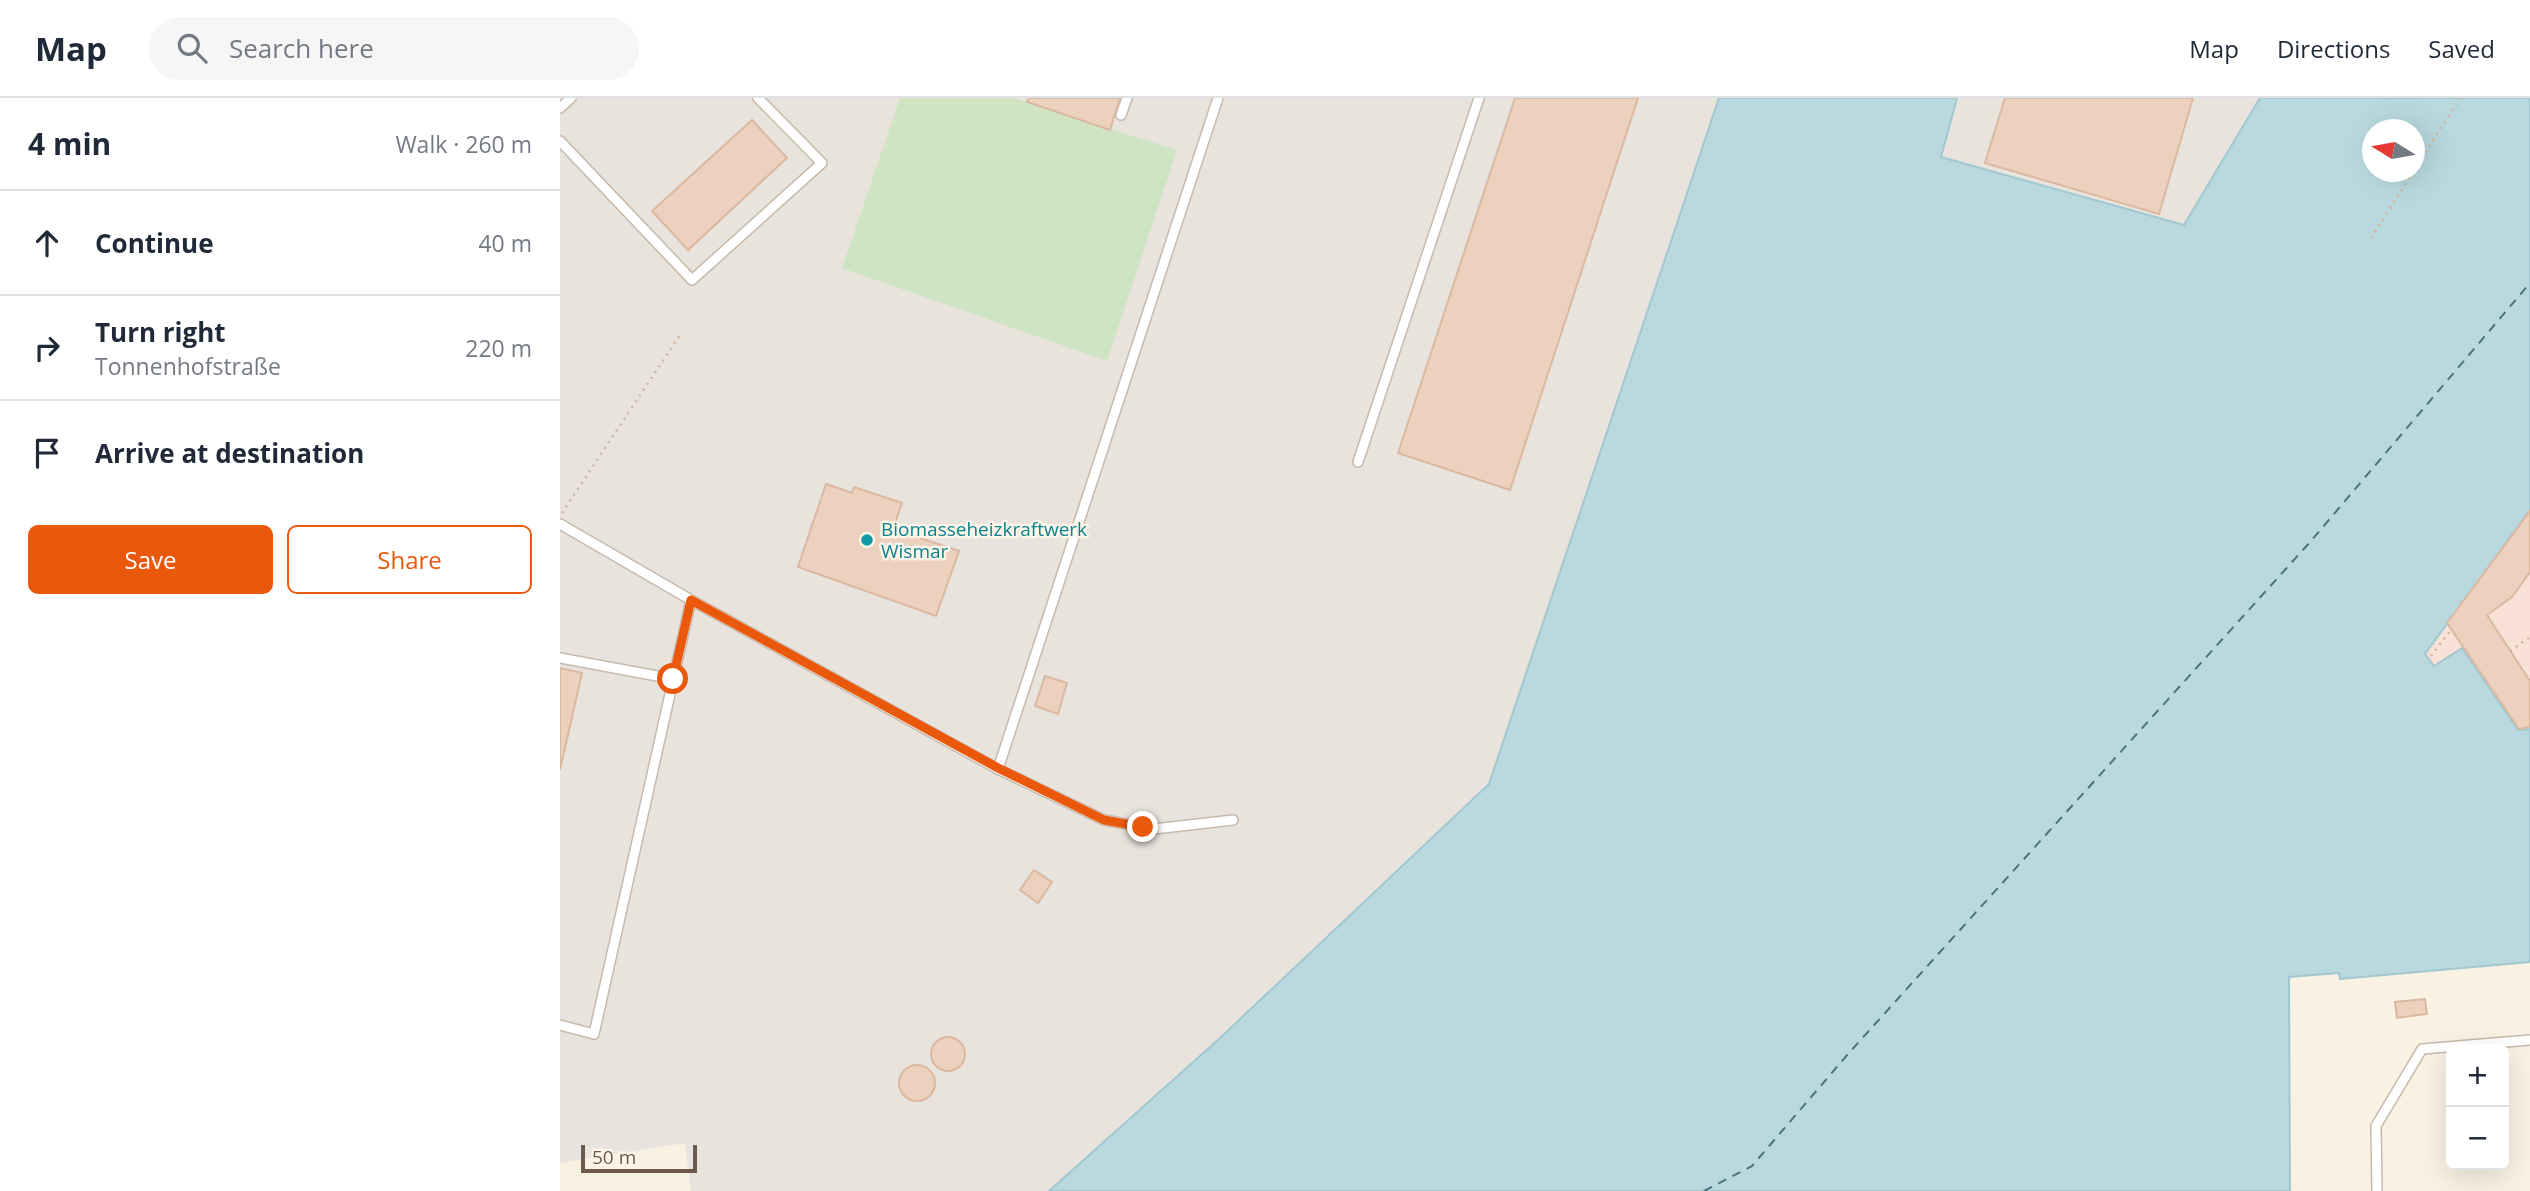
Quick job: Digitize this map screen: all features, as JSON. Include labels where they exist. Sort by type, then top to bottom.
[{"type":"lane","points":[[560,108],[571,98]]},
{"type":"lane","points":[[560,141],[692,280],[822,163],[758,98]]},
{"type":"lane","points":[[1121,115],[1127,98]]},
{"type":"lane","points":[[998,768],[1218,98]]},
{"type":"lane","points":[[1359,461],[1479,98]]},
{"type":"lane","points":[[560,524],[691,600],[998,768],[1104,820],[1154,830],[1233,820]]},
{"type":"lane","points":[[560,1025],[594,1034],[691,600]]},
{"type":"lane","points":[[560,658],[673,679]]},
{"type":"lane","points":[[2377,1191],[2376,1126],[2421,1049],[2530,1040]]},
{"type":"path","points":[[2425,154],[2460,98]]},
{"type":"path","points":[[2371,238],[2407,182]]},
{"type":"path","points":[[560,515],[682,331]]},
{"type":"path","points":[[2431,656],[2451,630]]},
{"type":"path","points":[[2510,651],[2530,637]]},
{"type":"shaded area","points":[[560,98],[1719,98],[1489,784],[1220,1038],[1049,1191],[691,1191],[685,1143],[560,1163]]},
{"type":"shaded area","points":[[1955,98],[2262,98],[2184,225],[1940,157]]},
{"type":"shaded area","points":[[2530,510],[2530,729],[2518,730],[2462,649],[2433,667],[2425,654]]},
{"type":"green space","points":[[900,98],[1014,98],[1177,150],[1107,361],[842,268]]},
{"type":"water","points":[[1719,98],[1957,98],[1941,157],[2184,225],[2260,98],[2530,98],[2530,510],[2425,654],[2434,666],[2462,648],[2518,730],[2530,729],[2530,962],[2340,979],[2339,973],[2289,977],[2290,1191],[1049,1191],[1220,1038],[1489,784]]},
{"type":"building","points":[[1029,98],[1120,98],[1110,130],[1027,102]]},
{"type":"building","points":[[1515,98],[1638,98],[1510,490],[1398,453]]},
{"type":"building","points":[[2005,98],[2193,98],[2159,214],[1985,163]]},
{"type":"building","points":[[752,120],[787,158],[688,250],[652,211]]},
{"type":"building","name":"Biomasseheizkraftwerk Wismar","points":[[826,484],[852,493],[854,487],[902,503],[893,529],[959,551],[936,616],[798,567]]},
{"type":"building","points":[[2530,511],[2530,572],[2512,597],[2487,615],[2530,681],[2530,727],[2519,729],[2447,623]]},
{"type":"building","points":[[560,668],[582,673],[560,770]]},
{"type":"building","points":[[1045,676],[1067,683],[1058,714],[1035,706]]},
{"type":"building","points":[[1034,870],[1052,882],[1038,903],[1020,890]]},
{"type":"building","points":[[2425,999],[2427,1014],[2397,1018],[2395,1002]]},
{"type":"building","points":[[948,1037],[960,1042],[965,1054],[960,1066],[948,1071],[936,1066],[931,1054],[936,1042]]},
{"type":"building","points":[[917,1065],[929,1071],[935,1083],[929,1095],[917,1101],[905,1095],[899,1083],[905,1071]]},
{"type":"ferry route","points":[[1704,1191],[1752,1166],[1848,1054],[2311,541],[2530,283]]},
{"type":"place","name":"Biomasseheizkraftwerk Wismar","points":[[867,540]]},
{"type":"route","points":[[673,679],[691,600],[998,768],[1104,820],[1143,827]]}]
